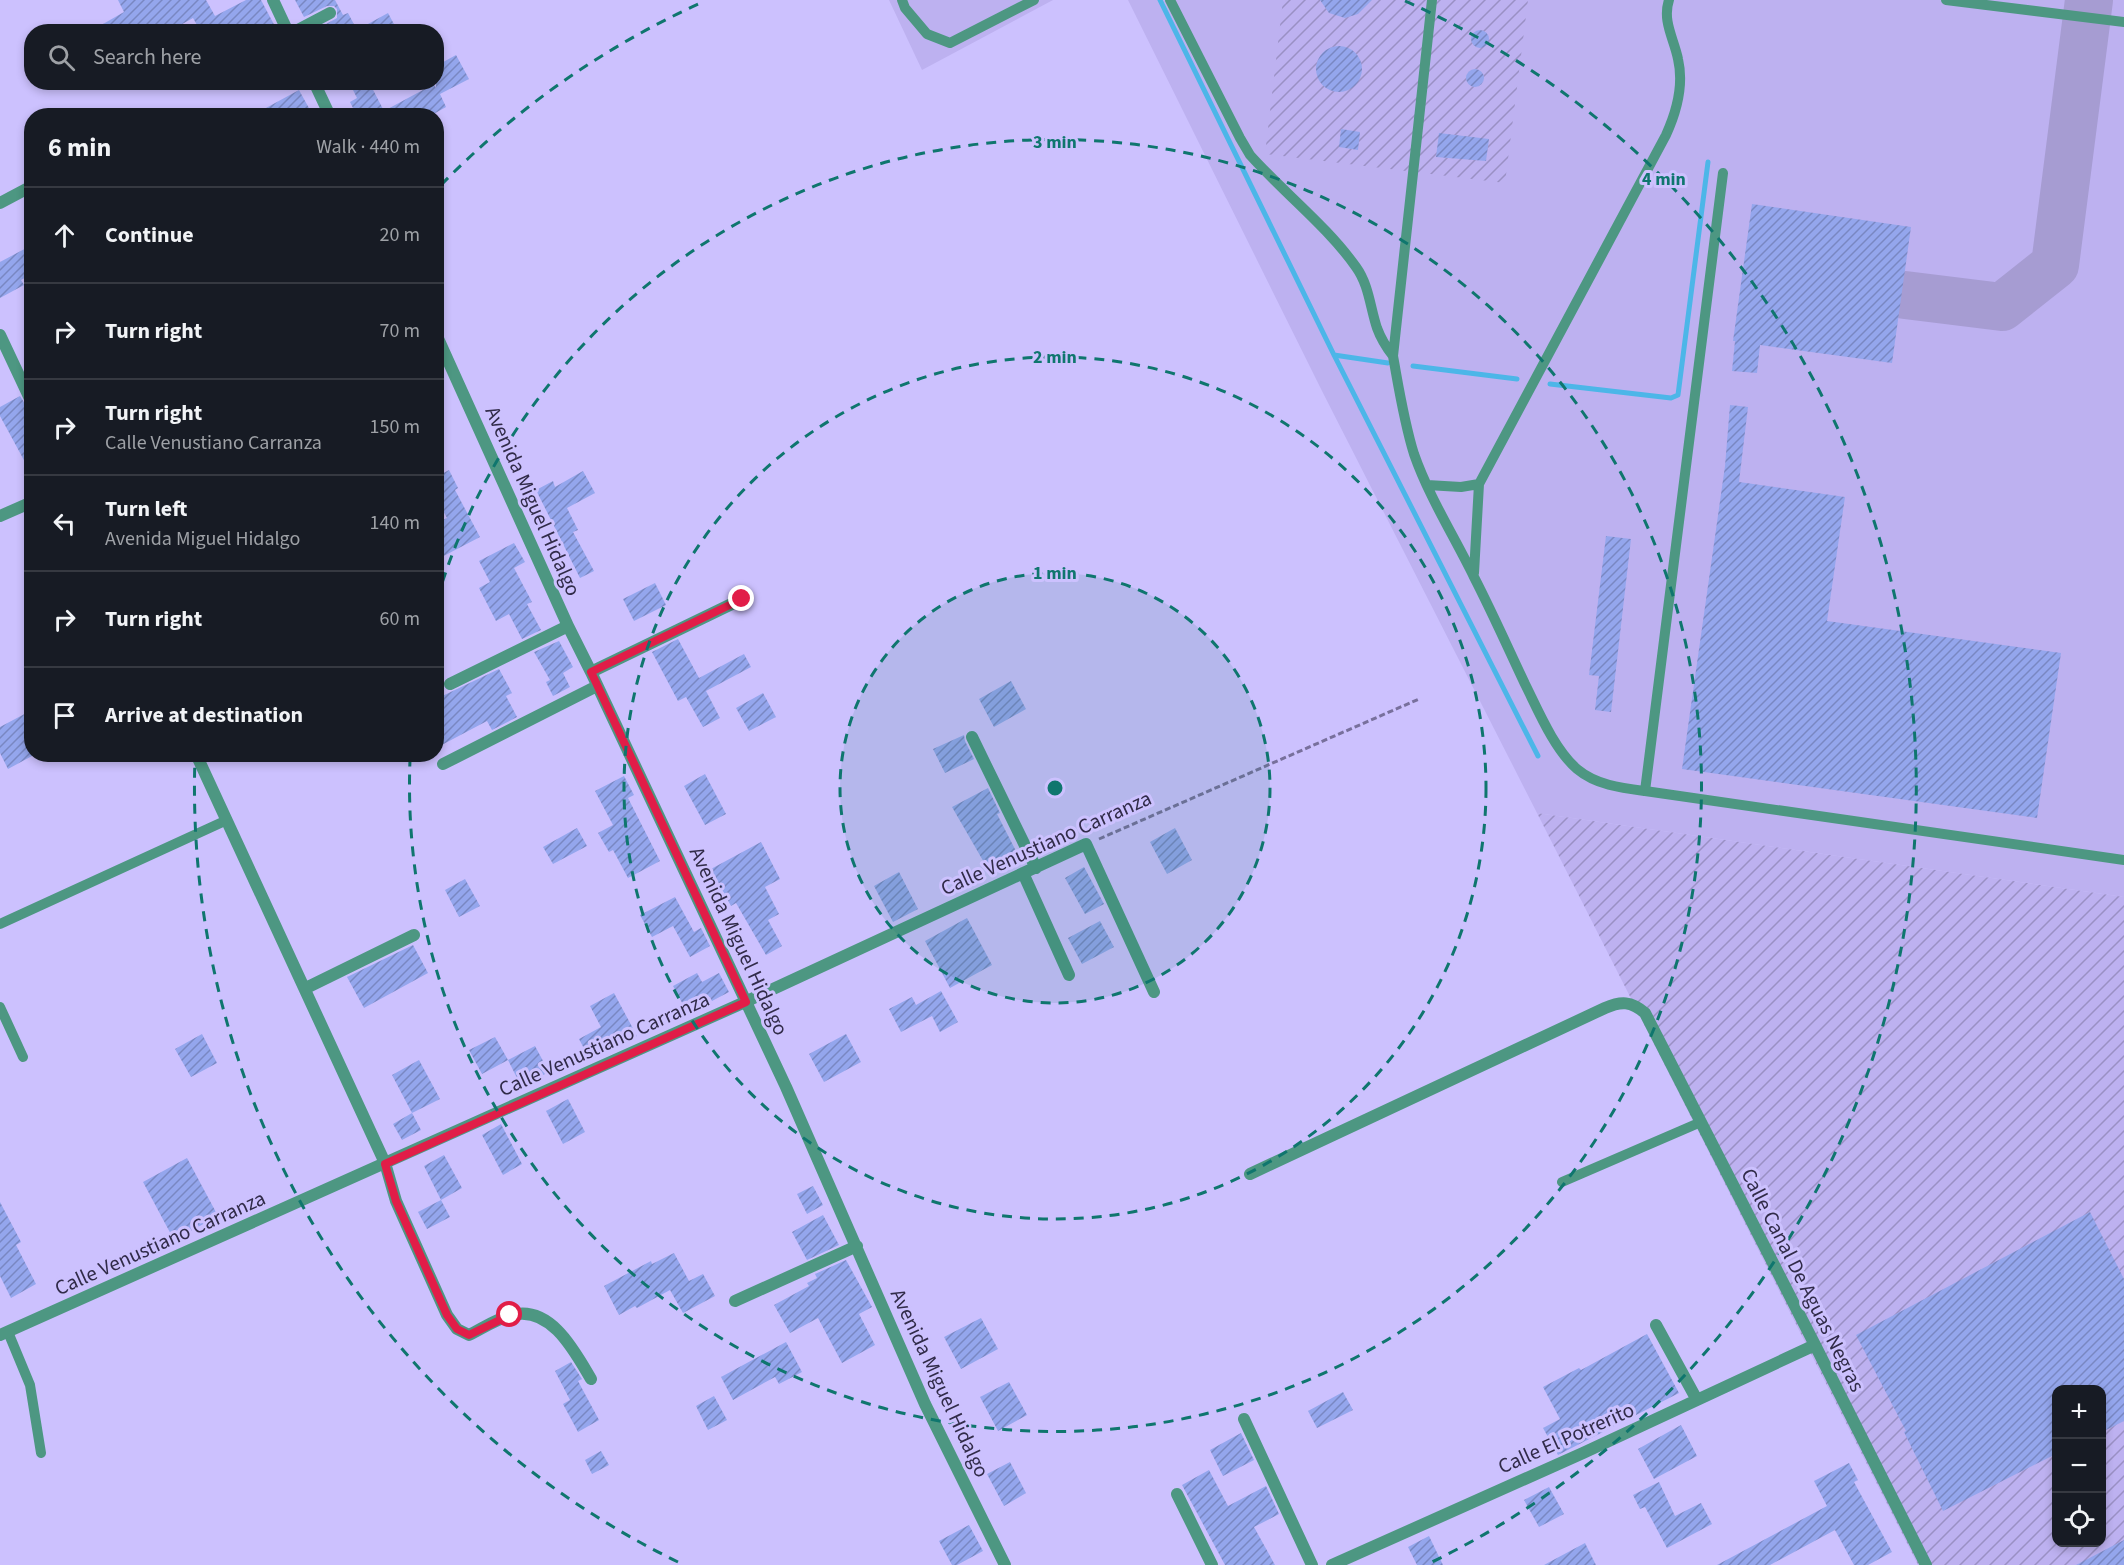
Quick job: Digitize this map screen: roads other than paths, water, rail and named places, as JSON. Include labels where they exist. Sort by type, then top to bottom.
[{"type":"street","points":[[273,0],[284,24]]},
{"type":"street","points":[[309,24],[330,13]]},
{"type":"street","points":[[318,90],[326,108]]},
{"type":"street","points":[[0,202],[24,190]]},
{"type":"street","points":[[0,335],[24,386]]},
{"type":"street","name":"Avenida Miguel Hidalgo","points":[[444,351],[568,626],[786,1087],[925,1404],[1005,1565]]},
{"type":"street","points":[[0,516],[24,506]]},
{"type":"street","points":[[591,672],[742,599]]},
{"type":"street","points":[[450,684],[568,626]]},
{"type":"street","points":[[444,764],[597,686]]},
{"type":"street","points":[[972,737],[1036,868]]},
{"type":"street","points":[[200,762],[306,988],[385,1164],[396,1201],[447,1315],[457,1329],[469,1335],[510,1315],[522,1313],[543,1318],[569,1343],[591,1378]]},
{"type":"street","name":"Calle Venustiano Carranza","points":[[4,1334],[746,1002],[1086,844],[1154,992]]},
{"type":"street","points":[[1023,873],[1069,975]]},
{"type":"street","points":[[306,988],[414,935]]},
{"type":"street","name":"Calle Canal De Aguas Negras","points":[[1250,1174],[1619,1002],[1637,1006],[1645,1013],[1926,1565]]},
{"type":"street","points":[[735,1301],[857,1245]]},
{"type":"street","points":[[1656,1325],[1697,1400]]},
{"type":"street","name":"Calle El Potrerito","points":[[1332,1565],[1815,1345]]},
{"type":"street","points":[[1244,1419],[1312,1565]]},
{"type":"street","points":[[1177,1494],[1212,1565]]},
{"type":"lane","points":[[902,0],[905,8],[927,34],[950,43],[1034,0]]},
{"type":"lane","points":[[1170,0],[1250,155],[1357,267],[1366,285],[1383,343],[1393,356]]},
{"type":"lane","points":[[1432,0],[1393,356],[1414,453],[1427,485],[1541,717],[1575,767],[1591,779],[1616,787],[2124,860]]},
{"type":"lane","points":[[1473,575],[1479,484],[1677,112],[1680,74],[1666,13],[1669,0]]},
{"type":"lane","points":[[1946,0],[2124,22]]},
{"type":"lane","points":[[1645,791],[1723,172]]},
{"type":"lane","points":[[1427,485],[1461,487],[1479,484]]},
{"type":"lane","points":[[0,924],[227,820]]},
{"type":"lane","points":[[0,1007],[23,1057]]},
{"type":"lane","points":[[1562,1182],[1701,1122]]},
{"type":"lane","points":[[4,1334],[26,1371],[34,1397],[41,1453]]},
{"type":"waterway","points":[[1160,0],[1334,355],[1538,756]]},
{"type":"waterway","points":[[1550,384],[1671,398],[1678,395],[1708,162]]},
{"type":"waterway","points":[[1334,355],[1388,363]]},
{"type":"waterway","points":[[1413,366],[1517,379]]}]
